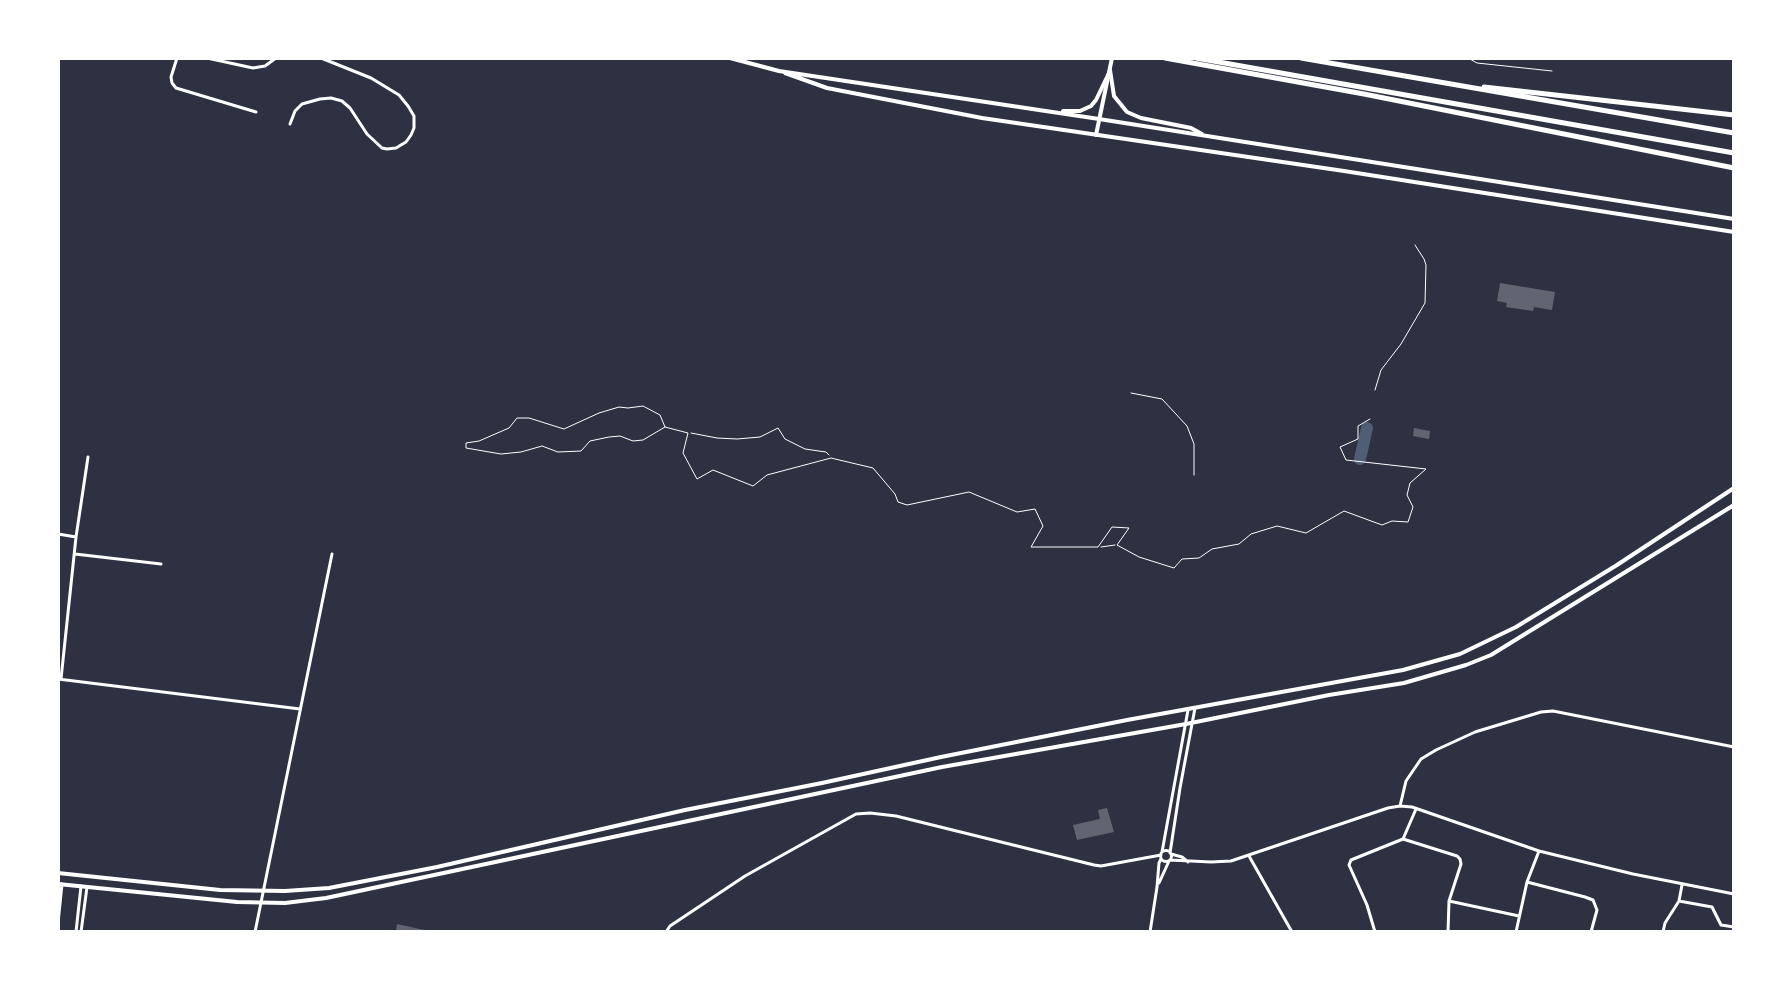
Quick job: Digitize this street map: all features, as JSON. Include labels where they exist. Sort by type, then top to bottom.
[{"type":"highway","points":[[1165,58],[1364,94],[1734,168]]},
{"type":"highway","points":[[1196,58],[1734,153]]},
{"type":"highway","points":[[1301,58],[1734,133]]},
{"type":"highway","points":[[1388,73],[1497,89],[1734,115]]},
{"type":"main road","points":[[730,58],[818,85],[982,118],[1734,232]]},
{"type":"main road","points":[[1096,135],[1112,58]]},
{"type":"main road","points":[[1044,110],[1087,109],[1096,100],[1110,70]]},
{"type":"main road","points":[[1110,70],[1114,96],[1127,112],[1141,118],[1191,128],[1205,136]]},
{"type":"main road","points":[[779,71],[1734,219]]},
{"type":"main road","points":[[58,873],[220,890],[305,890],[364,882],[685,810],[941,757],[1403,670],[1460,654],[1516,627],[1734,488]]},
{"type":"main road","points":[[60,884],[261,903],[326,898],[942,767],[1404,683],[1491,655],[1734,505]]},
{"type":"street","points":[[177,58],[171,77],[176,88],[256,112]]},
{"type":"street","points":[[207,58],[253,68],[265,66],[276,58]]},
{"type":"street","points":[[290,124],[295,111],[302,104],[331,98],[342,101],[350,108],[367,134],[382,148],[396,148],[411,135],[414,116],[399,95],[371,78],[321,58]]},
{"type":"street","points":[[58,79],[58,89]]},
{"type":"street","points":[[88,457],[59,679],[301,709]]},
{"type":"street","points":[[58,534],[76,537]]},
{"type":"street","points":[[75,554],[161,564]]},
{"type":"street","points":[[255,932],[332,554]]},
{"type":"street","points":[[1150,932],[1159,863],[1189,723],[1195,708]]},
{"type":"street","points":[[1157,887],[1170,857],[1189,723],[1188,709]]},
{"type":"street","points":[[1400,806],[1406,781],[1421,759],[1475,732],[1541,712],[1553,711],[1734,747]]},
{"type":"street","points":[[1161,855],[1165,862],[1170,857],[1182,857],[1188,862],[1222,863],[1400,806],[1539,851],[1682,885],[1734,894]]},
{"type":"street","points":[[1403,839],[1417,809]]},
{"type":"street","points":[[666,932],[745,876],[856,814],[896,816],[1101,866],[1161,855],[1167,851],[1170,857]]},
{"type":"street","points":[[1375,932],[1349,865],[1351,860],[1403,839],[1460,859],[1449,901],[1448,932]]},
{"type":"street","points":[[1516,932],[1527,882],[1539,851]]},
{"type":"street","points":[[1249,856],[1292,932]]},
{"type":"street","points":[[1527,882],[1593,900],[1597,910],[1591,932]]},
{"type":"street","points":[[58,923],[60,884]]},
{"type":"street","points":[[1663,932],[1679,901],[1682,885]]},
{"type":"street","points":[[79,932],[84,887]]},
{"type":"street","points":[[1449,901],[1519,916]]},
{"type":"street","points":[[1679,901],[1710,906],[1721,925],[1734,927]]},
{"type":"lane","points":[[1375,390],[1381,370],[1401,344],[1425,303],[1426,265],[1415,245]]},
{"type":"lane","points":[[1131,393],[1162,399],[1187,426],[1194,444],[1194,475]]},
{"type":"path","points":[[1468,58],[1477,63],[1552,71]]},
{"type":"path","points":[[665,427],[660,415],[652,409],[643,406],[619,407],[564,429],[529,418],[517,418],[509,428],[466,443],[466,448],[501,454],[542,446],[558,452],[581,451],[590,441],[620,436],[633,441],[643,440],[665,427],[737,439],[760,437],[778,428],[785,439],[805,449],[826,452],[831,458]]},
{"type":"path","points":[[688,433],[683,453],[697,479],[713,470],[753,486],[767,475],[831,458],[873,468],[898,502],[907,505],[969,492],[1017,512],[1035,509],[1043,526],[1031,547],[1117,545],[1139,557],[1174,568],[1182,559],[1199,558],[1212,549],[1239,544],[1251,534],[1277,526],[1306,533],[1344,511],[1382,525],[1392,521],[1408,522],[1413,507],[1407,495],[1410,483],[1426,469],[1346,460],[1340,447],[1358,439],[1358,426],[1370,419]]},
{"type":"path","points":[[1098,547],[1112,527],[1129,528],[1117,545]]},
{"type":"building","points":[[1500,283],[1555,292],[1552,310],[1506,307],[1507,303],[1497,301]]},
{"type":"building","points":[[1414,428],[1430,431],[1429,439],[1413,436]]},
{"type":"building","points":[[1107,808],[1114,832],[1077,840],[1073,825],[1100,819],[1098,810]]},
{"type":"building","points":[[397,924],[429,931],[429,932],[396,932]]},
{"type":"waterway","points":[[1360,459],[1367,428]]}]
